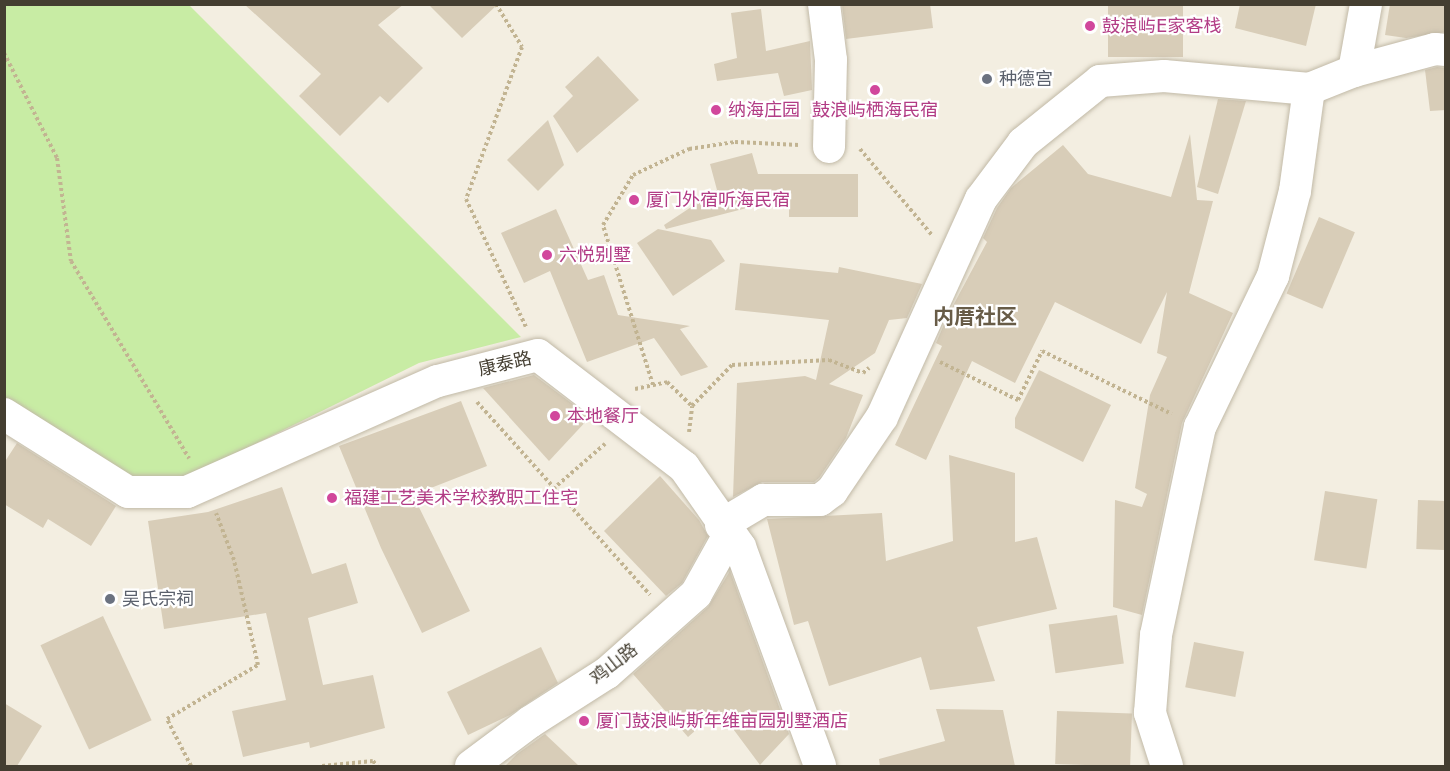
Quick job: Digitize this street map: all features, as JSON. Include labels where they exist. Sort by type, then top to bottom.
[{"type":"street","points":[[824,4],[831,60],[829,147]]},
{"type":"street","points":[[1354,71],[1366,4]]},
{"type":"street","points":[[725,530],[763,500],[820,500],[832,491],[882,417],[981,199],[1023,143],[1100,81],[1164,76],[1309,89],[1354,71],[1436,50],[1446,50]]},
{"type":"street","points":[[1167,766],[1150,713],[1156,634],[1200,428],[1273,276],[1295,191],[1309,89]]},
{"type":"street","name":"康泰路","points":[[4,414],[128,492],[187,492],[454,376],[538,355],[684,467],[725,530],[740,547],[820,766]]},
{"type":"street","name":"鸡山路","points":[[471,766],[530,722],[606,673],[696,594],[725,530]]},
{"type":"path","points":[[496,4],[522,47],[466,199],[538,355]]},
{"type":"path","points":[[4,53],[57,158],[71,261],[204,484],[234,560],[258,665],[167,719],[191,766]]},
{"type":"path","points":[[653,385],[603,225],[633,175],[689,149],[735,142],[859,148],[953,260]]},
{"type":"path","points":[[913,349],[1018,400],[1042,351],[1200,428]]},
{"type":"path","points":[[627,390],[667,382],[692,406],[732,365],[829,360],[863,373],[872,366]]},
{"type":"path","points":[[454,376],[670,617]]},
{"type":"path","points":[[553,489],[627,424]]},
{"type":"path","points":[[322,766],[373,761],[377,766]]},
{"type":"green space","points":[[4,5],[189,5],[521,337],[419,363],[174,484],[124,480],[5,402]]},
{"type":"building","points":[[244,4],[404,4],[378,25],[423,68],[388,103],[380,96],[340,136],[299,96],[321,74]]},
{"type":"building","points":[[428,4],[498,4],[462,38]]},
{"type":"building","points":[[842,4],[930,4],[933,28],[846,39]]},
{"type":"building","points":[[1108,4],[1183,4],[1183,57],[1108,57]]},
{"type":"building","points":[[1240,4],[1316,4],[1306,46],[1235,28]]},
{"type":"building","points":[[1390,4],[1446,4],[1446,32],[1406,38],[1385,35]]},
{"type":"building","points":[[761,9],[766,51],[810,41],[812,90],[784,96],[778,73],[717,81],[714,64],[737,58],[731,13]]},
{"type":"building","points":[[598,56],[639,100],[577,153],[553,116],[573,96],[565,87]]},
{"type":"building","points":[[1437,67],[1446,68],[1446,110],[1430,111],[1425,70]]},
{"type":"building","points":[[1218,99],[1246,101],[1218,194],[1197,187]]},
{"type":"building","points":[[548,120],[564,165],[538,191],[507,160]]},
{"type":"building","points":[[1190,134],[1197,200],[1213,201],[1189,293],[1233,313],[1182,423],[1142,615],[1113,607],[1115,500],[1142,507],[1147,494],[1135,488],[1150,395],[1167,357],[1157,353],[1167,292],[1141,344],[1055,302],[1015,383],[972,361],[926,460],[895,445],[942,346],[936,343],[948,315],[987,242],[983,238],[997,208],[1011,188],[1063,145],[1088,174],[1171,197]]},
{"type":"building","points":[[752,153],[758,174],[858,174],[858,217],[789,217],[789,197],[666,229],[664,225],[717,190],[710,164]]},
{"type":"building","points":[[556,209],[588,280],[604,275],[618,315],[690,326],[680,329],[708,367],[681,376],[654,338],[587,362],[550,271],[524,283],[501,233]]},
{"type":"building","points":[[1319,217],[1355,232],[1322,309],[1287,293]]},
{"type":"building","points":[[658,229],[711,240],[725,261],[673,296],[637,243]]},
{"type":"building","points":[[740,263],[838,273],[839,267],[922,284],[907,318],[889,320],[875,353],[829,384],[863,395],[846,438],[819,478],[814,482],[762,482],[733,497],[737,383],[805,376],[816,380],[829,320],[735,310]]},
{"type":"building","points":[[1039,370],[1111,405],[1083,462],[1015,428],[1015,418]]},
{"type":"building","points":[[534,375],[590,417],[549,461],[483,388]]},
{"type":"building","points":[[461,401],[487,466],[413,495],[470,611],[422,633],[381,548],[339,446]]},
{"type":"building","points":[[17,443],[116,506],[91,546],[48,519],[43,528],[4,504],[4,463]]},
{"type":"building","points":[[949,455],[1015,473],[1015,542],[1037,537],[1057,609],[977,627],[995,681],[930,690],[921,657],[829,686],[808,621],[794,625],[767,519],[882,513],[886,561],[953,541]]},
{"type":"building","points":[[660,476],[699,520],[708,536],[682,583],[666,596],[604,531]]},
{"type":"building","points":[[282,487],[312,574],[346,563],[358,603],[308,618],[323,685],[373,675],[385,728],[310,748],[309,742],[243,757],[232,711],[286,700],[266,613],[164,629],[148,521],[208,512]]},
{"type":"building","points":[[1325,491],[1377,499],[1366,568],[1314,560]]},
{"type":"building","points":[[1418,500],[1446,501],[1444,550],[1416,549]]},
{"type":"building","points":[[730,571],[789,734],[760,765],[719,710],[688,737],[633,674],[708,607]]},
{"type":"building","points":[[1117,615],[1124,664],[1055,673],[1049,625]]},
{"type":"building","points":[[103,616],[152,720],[89,749],[40,645]]},
{"type":"building","points":[[1194,642],[1244,652],[1235,697],[1185,687]]},
{"type":"building","points":[[541,647],[558,683],[510,715],[468,735],[447,692]]},
{"type":"building","points":[[4,703],[42,726],[17,766],[4,766]]},
{"type":"building","points":[[936,709],[1003,710],[1015,766],[880,766],[879,759],[945,741]]},
{"type":"building","points":[[1057,711],[1132,714],[1130,766],[1055,764]]},
{"type":"building","points":[[545,734],[579,766],[505,766],[517,754]]},
{"type":"place","name":"鼓浪屿E家客栈","points":[[1090,26]]},
{"type":"place","name":"种德宫","points":[[987,79]]},
{"type":"place","name":"鼓浪屿栖海民宿","points":[[875,90]]},
{"type":"place","name":"纳海庄园","points":[[716,110]]},
{"type":"place","name":"厦门外宿听海民宿","points":[[634,200]]},
{"type":"place","name":"六悦别墅","points":[[547,255]]},
{"type":"place","name":"本地餐厅","points":[[555,416]]},
{"type":"place","name":"福建工艺美术学校教职工住宅","points":[[332,498]]},
{"type":"place","name":"吴氏宗祠","points":[[110,599]]},
{"type":"place","name":"厦门鼓浪屿斯年维亩园别墅酒店","points":[[584,721]]},
{"type":"district","name":"内厝社区","points":[[975,317]]}]
